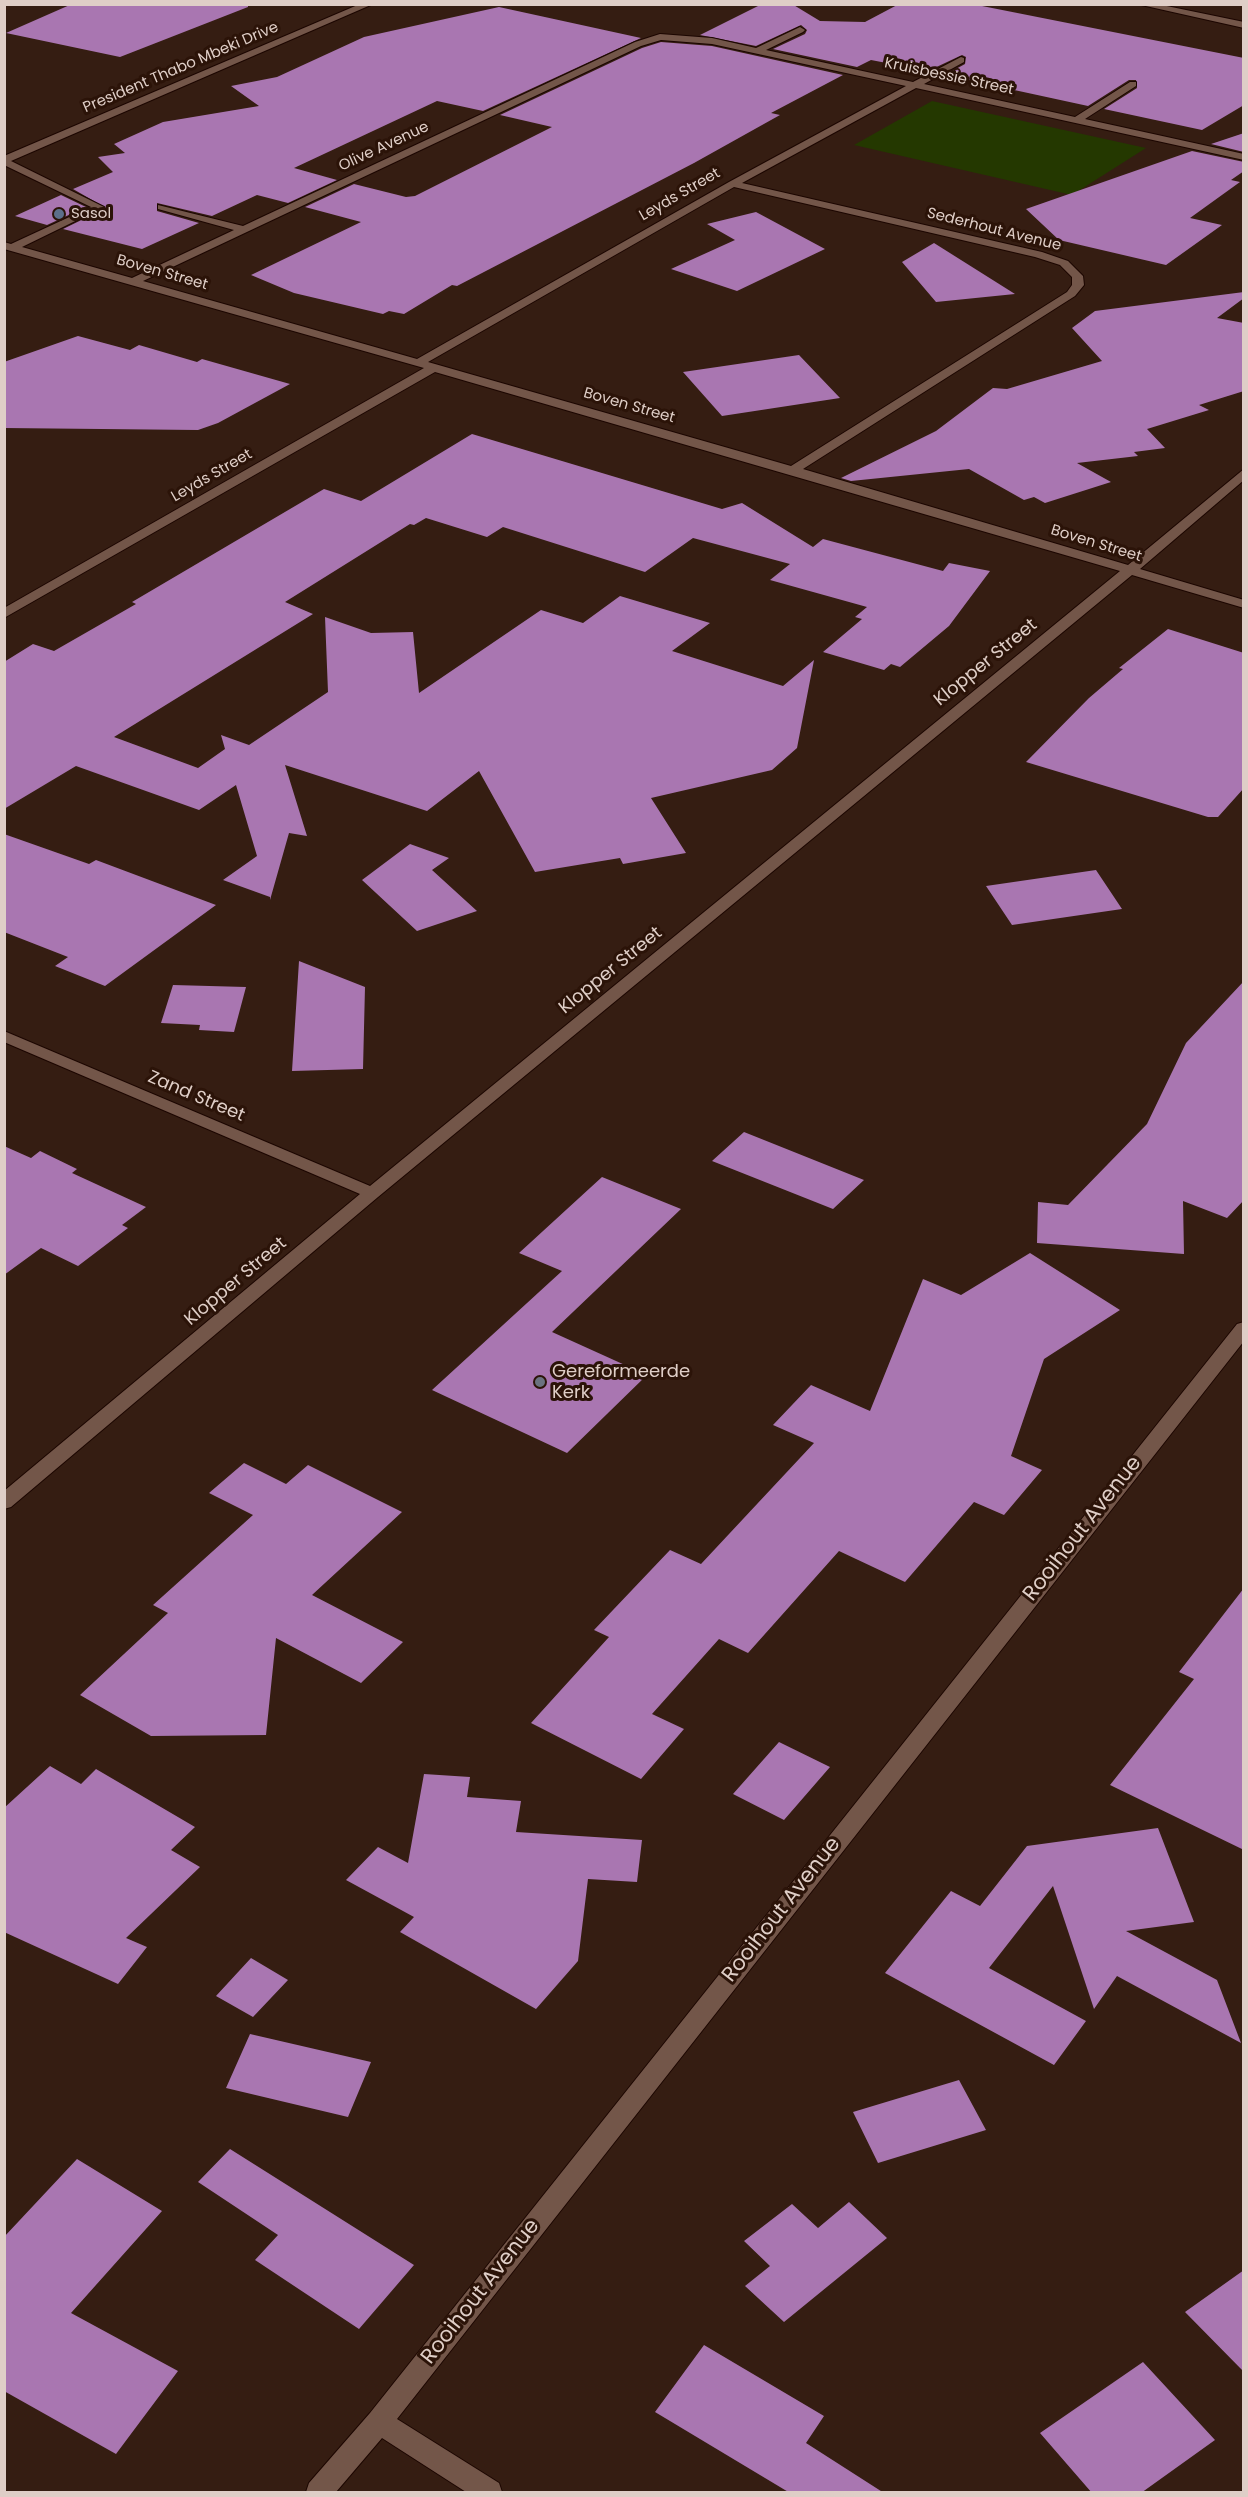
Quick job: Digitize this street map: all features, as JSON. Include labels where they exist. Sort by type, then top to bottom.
[{"type":"street","name":"President Thabo Mbeki Drive","points":[[4,161],[369,4]]},
{"type":"street","points":[[1141,4],[1244,25]]},
{"type":"street","points":[[757,51],[800,30]]},
{"type":"street","name":"Kruisbessie Street","points":[[647,40],[671,36],[692,38],[1244,157]]},
{"type":"street","name":"Olive Avenue","points":[[133,282],[647,40]]},
{"type":"street","name":"Leyds Street","points":[[419,363],[733,184],[960,60]]},
{"type":"street","points":[[1077,120],[1133,84]]},
{"type":"street","points":[[4,161],[99,207],[8,246]]},
{"type":"street","name":"Sederhout Avenue","points":[[733,184],[1038,254],[1064,264],[1077,276],[1078,285],[1071,294],[793,470]]},
{"type":"street","points":[[162,207],[244,230]]},
{"type":"street","name":"Boven Street","points":[[8,246],[793,470],[1244,604]]},
{"type":"street","name":"Leyds Street","points":[[4,614],[435,367]]},
{"type":"street","name":"Klopper Street","points":[[4,1502],[372,1193],[1129,571],[1244,473]]},
{"type":"street","name":"Zand Street","points":[[4,1036],[372,1193]]},
{"type":"street","name":"Rooihout Avenue","points":[[319,2493],[379,2422],[1244,1328]]},
{"type":"street","points":[[379,2422],[489,2493]]},
{"type":"green space","points":[[932,101],[1146,148],[1072,195],[854,145]]},
{"type":"building","points":[[72,4],[248,4],[248,7],[120,57],[6,33]]},
{"type":"building","points":[[762,4],[792,4],[820,21],[865,22],[899,4],[972,4],[1244,58],[1244,105],[1202,130],[1104,109],[1137,88],[1136,80],[1129,80],[1088,106],[945,75],[965,64],[966,57],[962,55],[928,71],[871,60],[857,67],[773,49],[805,34],[807,30],[801,25],[756,46],[700,35]]},
{"type":"building","points":[[499,7],[641,38],[483,111],[437,101],[294,168],[337,180],[288,203],[257,195],[212,216],[157,203],[157,211],[199,223],[142,249],[63,229],[106,208],[73,189],[113,172],[98,157],[125,153],[114,144],[163,122],[259,106],[231,86],[277,77],[364,37]]},
{"type":"building","points":[[661,42],[712,46],[843,75],[771,113],[780,115],[694,163],[457,286],[452,285],[404,314],[389,311],[383,314],[294,293],[251,275],[361,222],[305,207],[354,184],[406,197],[415,196],[552,127],[500,115],[642,48]]},
{"type":"building","points":[[1244,133],[1244,152],[1211,144]]},
{"type":"building","points":[[1192,151],[1244,162],[1244,171],[1231,180],[1240,182],[1190,218],[1222,225],[1166,265],[1059,240],[1026,209]]},
{"type":"building","points":[[61,195],[86,207],[47,225],[15,216]]},
{"type":"building","points":[[756,212],[825,249],[737,291],[671,269],[735,240],[707,224]]},
{"type":"building","points":[[934,243],[1015,294],[936,302],[902,262]]},
{"type":"building","points":[[1244,292],[1244,298],[1217,318],[1244,323],[1244,391],[1199,405],[1209,410],[1147,429],[1165,448],[1134,452],[1138,456],[1077,463],[1111,482],[1045,503],[1034,497],[1024,500],[969,469],[851,481],[841,478],[936,431],[993,388],[1007,389],[1102,361],[1072,328],[1095,311]]},
{"type":"building","points":[[78,336],[130,350],[139,345],[197,362],[202,359],[290,384],[218,423],[198,430],[4,428],[4,362]]},
{"type":"building","points":[[799,355],[840,398],[722,416],[683,372]]},
{"type":"building","points":[[472,434],[722,509],[742,503],[813,547],[823,539],[943,571],[949,563],[990,571],[949,626],[900,667],[891,664],[884,670],[823,652],[862,619],[855,617],[867,607],[770,580],[790,564],[693,538],[645,572],[503,527],[487,537],[426,518],[414,525],[410,524],[285,602],[313,614],[114,737],[198,768],[225,749],[221,735],[249,745],[328,692],[325,617],[371,633],[413,632],[419,693],[541,610],[583,623],[620,596],[710,623],[672,651],[783,686],[814,660],[797,748],[772,770],[651,798],[686,853],[623,864],[620,858],[535,872],[479,771],[427,811],[285,765],[307,836],[289,833],[270,900],[270,897],[223,880],[257,856],[236,785],[199,810],[76,766],[4,809],[4,662],[33,644],[54,651],[136,604],[132,602],[324,489],[361,501]]},
{"type":"building","points":[[1168,629],[1244,653],[1244,788],[1218,817],[1208,817],[1026,762],[1089,698],[1123,669],[1119,668]]},
{"type":"building","points":[[4,834],[89,864],[96,860],[216,905],[105,986],[55,966],[68,957],[4,932]]},
{"type":"building","points":[[410,844],[449,858],[432,870],[477,911],[417,931],[362,880]]},
{"type":"building","points":[[1096,870],[1122,909],[1012,925],[986,886]]},
{"type":"building","points":[[299,961],[365,987],[363,1069],[292,1071]]},
{"type":"building","points":[[1244,981],[1244,1200],[1227,1218],[1183,1201],[1184,1254],[1037,1243],[1038,1202],[1068,1205],[1147,1124],[1186,1043]]},
{"type":"building","points":[[173,985],[246,987],[234,1032],[199,1030],[200,1025],[161,1023]]},
{"type":"building","points":[[744,1132],[864,1180],[833,1209],[712,1161]]},
{"type":"building","points":[[4,1146],[31,1158],[40,1151],[77,1169],[72,1173],[146,1207],[122,1225],[128,1228],[78,1266],[41,1248],[4,1275]]},
{"type":"building","points":[[602,1177],[681,1209],[552,1332],[647,1375],[567,1453],[432,1390],[562,1271],[519,1253]]},
{"type":"building","points":[[1030,1253],[1120,1310],[1044,1359],[1011,1456],[1042,1470],[1004,1515],[974,1502],[905,1582],[839,1551],[748,1653],[719,1639],[652,1714],[684,1729],[641,1779],[531,1723],[609,1637],[594,1630],[670,1550],[701,1564],[814,1443],[773,1425],[811,1385],[870,1411],[923,1279],[961,1295]]},
{"type":"building","points":[[244,1463],[286,1484],[308,1465],[402,1512],[312,1595],[403,1642],[361,1683],[276,1638],[266,1735],[151,1736],[80,1695],[168,1613],[153,1605],[253,1515],[209,1493]]},
{"type":"building","points":[[1244,1588],[1244,1850],[1110,1785],[1194,1679],[1179,1672]]},
{"type":"building","points":[[779,1742],[830,1767],[784,1820],[733,1794]]},
{"type":"building","points":[[50,1766],[81,1784],[96,1769],[195,1827],[171,1850],[200,1867],[126,1938],[147,1947],[118,1984],[4,1932],[4,1808]]},
{"type":"building","points":[[424,1774],[470,1777],[467,1797],[521,1801],[516,1832],[642,1840],[637,1882],[588,1879],[578,1961],[536,2009],[400,1932],[414,1917],[346,1880],[378,1847],[408,1863]]},
{"type":"building","points":[[1158,1828],[1194,1922],[1126,1931],[1217,1980],[1241,2043],[1117,1976],[1094,2009],[1053,1886],[989,1968],[1086,2021],[1054,2065],[885,1973],[951,1891],[980,1906],[1027,1846]]},
{"type":"building","points":[[251,1958],[288,1980],[253,2017],[216,1996]]},
{"type":"building","points":[[250,2034],[371,2062],[348,2117],[226,2088]]},
{"type":"building","points":[[959,2080],[986,2130],[878,2163],[853,2112]]},
{"type":"building","points":[[230,2149],[414,2265],[359,2329],[255,2260],[278,2235],[198,2182]]},
{"type":"building","points":[[77,2159],[162,2211],[71,2313],[178,2371],[116,2454],[4,2391],[4,2237]]},
{"type":"building","points":[[849,2202],[887,2238],[784,2322],[745,2286],[770,2266],[744,2241],[792,2204],[818,2228]]},
{"type":"building","points":[[1244,2270],[1244,2372],[1185,2312]]},
{"type":"building","points":[[704,2345],[824,2416],[806,2443],[884,2493],[790,2493],[655,2412]]},
{"type":"building","points":[[1143,2362],[1215,2440],[1141,2493],[1092,2493],[1040,2433]]},
{"type":"place","name":"Sasol","points":[[59,214]]},
{"type":"place","name":"Gereformeerde Kerk","points":[[540,1382]]}]
